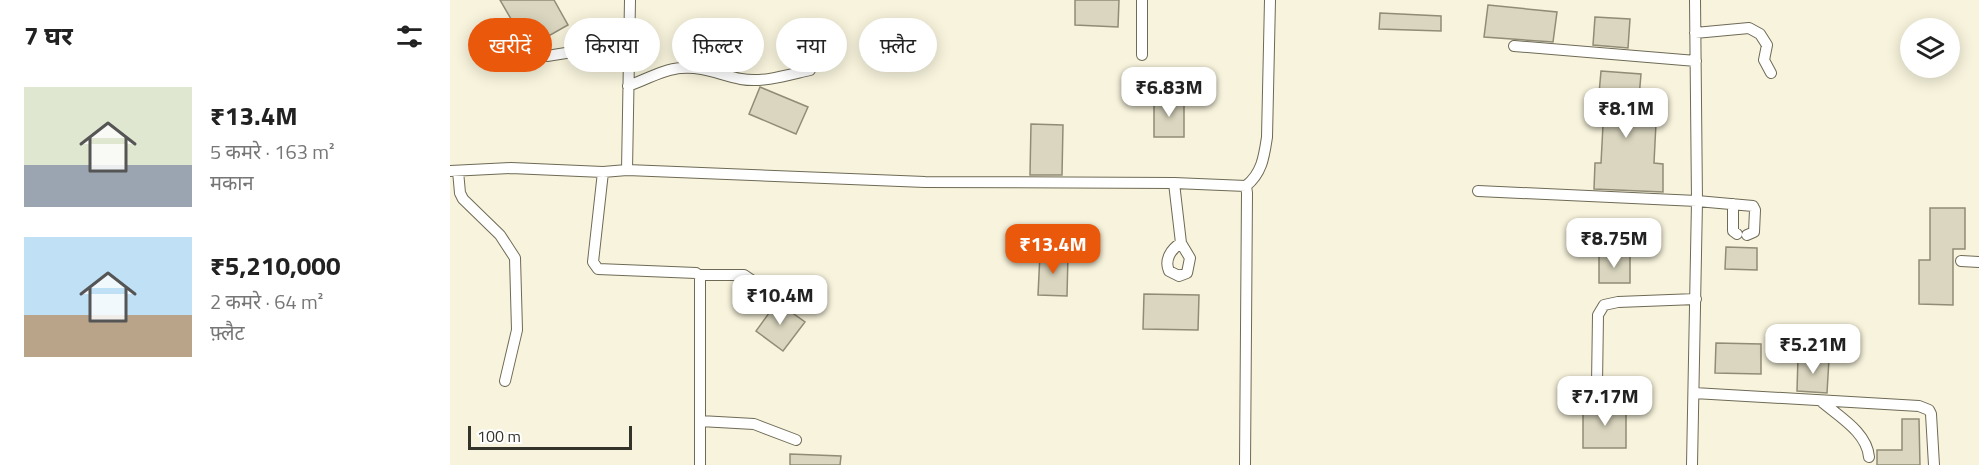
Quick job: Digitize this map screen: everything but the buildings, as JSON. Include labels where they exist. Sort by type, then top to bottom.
[{"type":"street","points":[[630,0],[630,18]]},
{"type":"street","points":[[1142,0],[1142,55]]},
{"type":"street","points":[[505,381],[517,330],[515,258],[500,235],[463,199],[454,171],[511,168],[603,172],[627,170],[925,182],[1174,183],[1246,186],[1255,178],[1265,155],[1270,0]]},
{"type":"street","points":[[1692,465],[1697,201],[1695,0]]},
{"type":"street","points":[[1695,33],[1749,28],[1756,31],[1767,45],[1764,57],[1771,73]]},
{"type":"street","points":[[1514,46],[1696,61]]},
{"type":"street","points":[[628,86],[671,70],[683,68],[705,69],[749,80],[801,72]]},
{"type":"street","points":[[627,170],[628,72]]},
{"type":"street","points":[[603,172],[593,262],[598,270],[744,275],[769,292]]},
{"type":"street","points":[[1174,183],[1181,243]]},
{"type":"street","points":[[1245,465],[1246,186]]},
{"type":"street","points":[[1478,190],[1697,201],[1733,204],[1754,206],[1754,232],[1742,234],[1733,231],[1733,204]]},
{"type":"street","points":[[1961,261],[1979,262]]},
{"type":"street","points":[[699,275],[700,465]]},
{"type":"street","points":[[1597,384],[1598,315],[1604,305],[1618,302],[1696,300]]},
{"type":"street","points":[[1694,393],[1919,406],[1929,410],[1931,414],[1934,465]]},
{"type":"street","points":[[1821,400],[1863,437],[1869,457]]},
{"type":"street","points":[[700,421],[748,423],[763,426],[796,440]]}]
